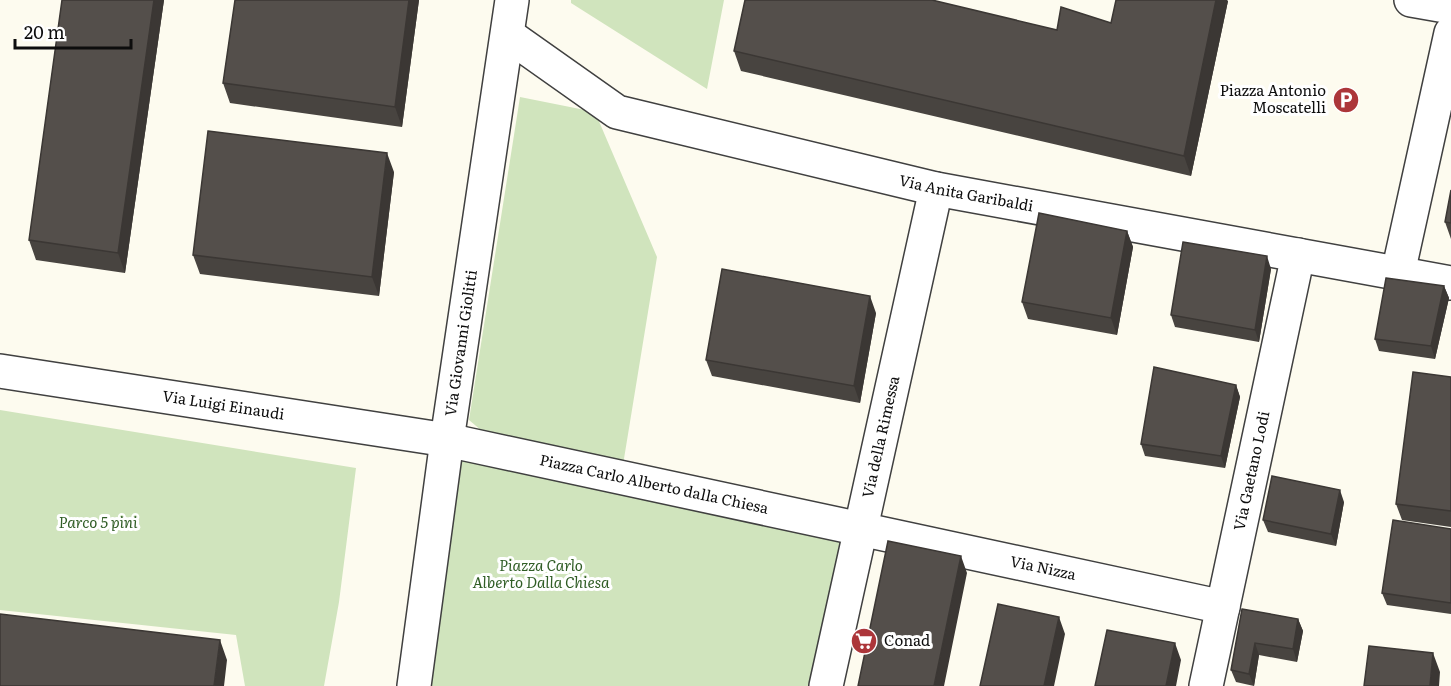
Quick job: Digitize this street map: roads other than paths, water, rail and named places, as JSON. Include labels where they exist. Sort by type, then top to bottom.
[{"type":"street","name":"Via Giovanni Giolitti","points":[[414,686],[447,440],[512,0]]},
{"type":"street","points":[[1411,0],[1451,7]]},
{"type":"street","points":[[1398,273],[1451,33]]},
{"type":"street","name":"Via Anita Garibaldi","points":[[508,35],[617,112],[936,189],[1451,283]]},
{"type":"street","name":"Via della Rimessa","points":[[826,686],[936,189]]},
{"type":"street","name":"Via Gaetano Lodi","points":[[1206,686],[1298,255]]},
{"type":"street","name":"Via Luigi Einaudi","points":[[0,371],[447,440]]},
{"type":"street","name":"Piazza Carlo Alberto dalla Chiesa","points":[[447,440],[862,530]]},
{"type":"street","name":"Via Nizza","points":[[862,530],[1223,607]]},
{"type":"place","name":"Piazza Antonio Moscatelli","points":[[1346,100]]},
{"type":"place","name":"Conad","points":[[864,641]]},
{"type":"park label","name":"Parco 5 pini","points":[[98,523]]},
{"type":"park label","name":"Piazza Carlo Alberto Dalla Chiesa","points":[[541,574]]}]
